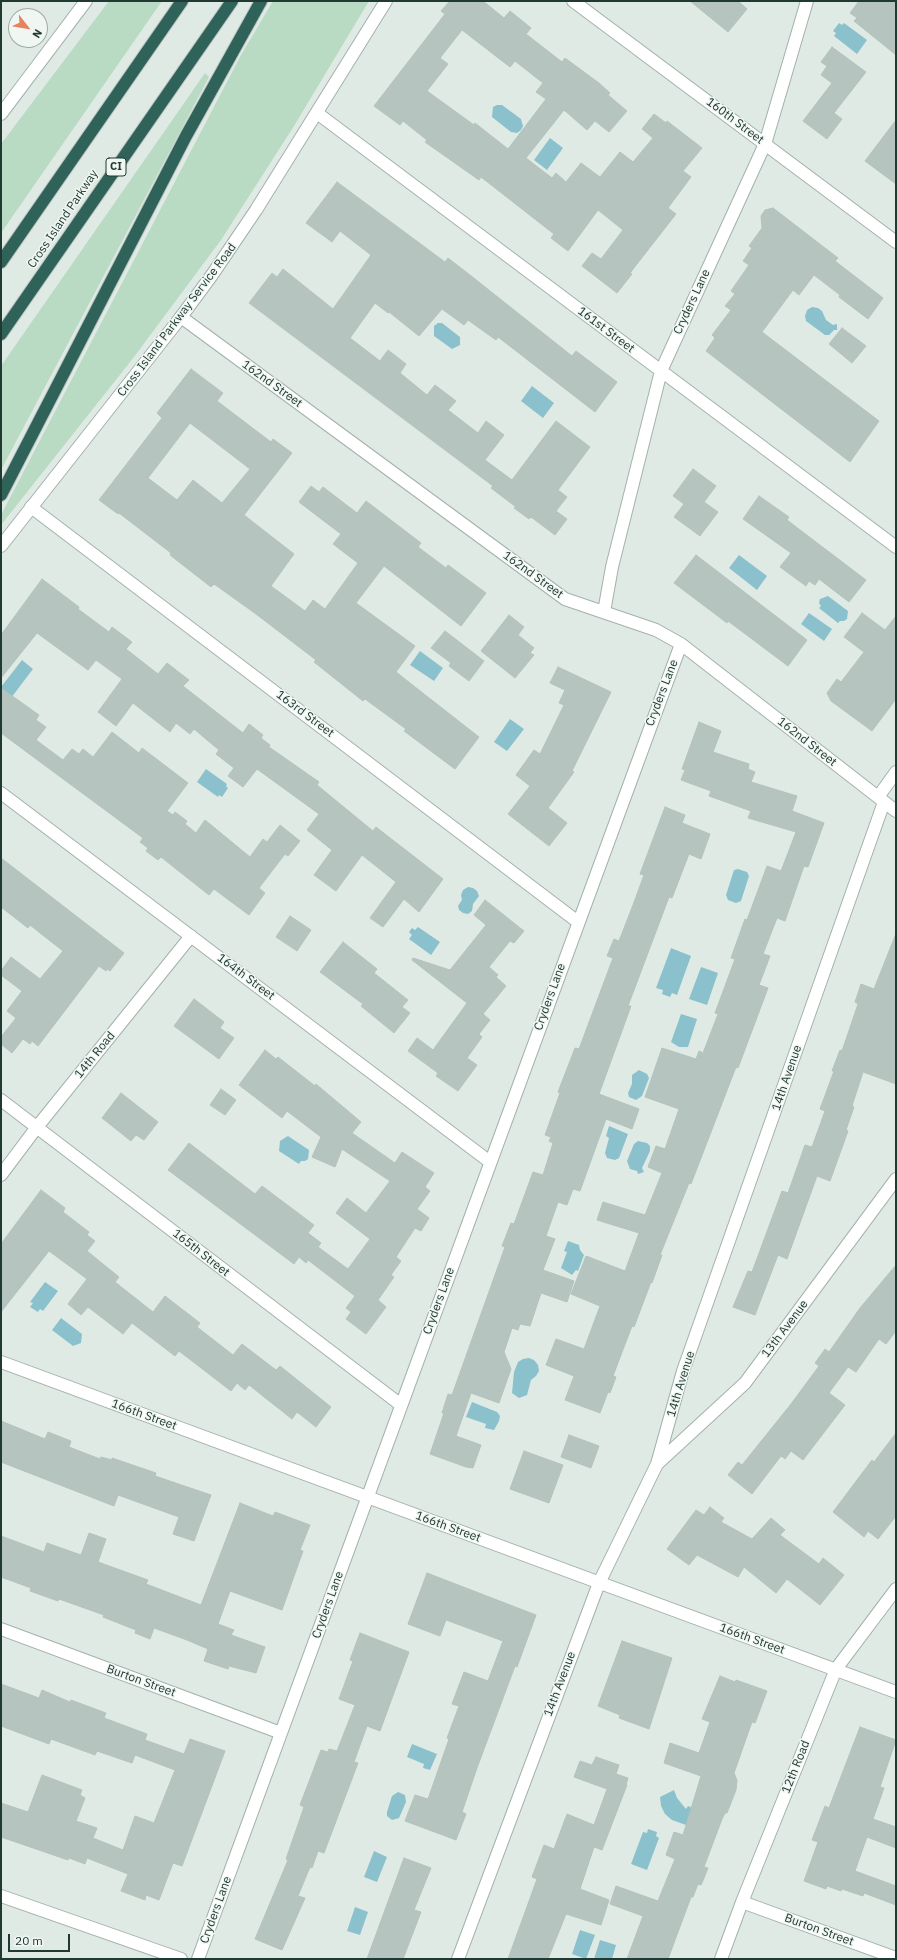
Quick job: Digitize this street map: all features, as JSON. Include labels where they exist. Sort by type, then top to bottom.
[{"type":"highway","points":[[1,262],[182,1]]},
{"type":"highway","name":"Cross Island Parkway","points":[[1,334],[232,1]]},
{"type":"highway","points":[[1,495],[186,136],[261,1]]},
{"type":"street","points":[[1,114],[86,1]]},
{"type":"street","name":"Cross Island Parkway Service Road","points":[[1,546],[181,318],[238,239],[386,1]]},
{"type":"street","name":"160th Street","points":[[573,1],[896,242]]},
{"type":"street","name":"Cryders Lane","points":[[604,612],[612,567],[660,371],[766,144],[807,1]]},
{"type":"street","name":"161st Street","points":[[317,113],[896,547]]},
{"type":"street","name":"162nd Street","points":[[181,318],[565,599],[656,630],[681,644],[896,811]]},
{"type":"street","name":"163rd Street","points":[[31,507],[578,922]]},
{"type":"street","name":"Cryders Lane","points":[[198,1959],[681,644]]},
{"type":"street","name":"14th Avenue","points":[[458,1959],[599,1583],[657,1464],[684,1371],[881,799],[896,772]]},
{"type":"street","name":"164th Street","points":[[1,793],[490,1162]]},
{"type":"street","name":"14th Road","points":[[1,1175],[37,1127],[191,936]]},
{"type":"street","name":"165th Street","points":[[1,1100],[401,1405]]},
{"type":"street","name":"13th Avenue","points":[[657,1464],[745,1383],[896,1180]]},
{"type":"street","name":"166th Street","points":[[1,1362],[896,1692]]},
{"type":"street","name":"12th Road","points":[[721,1959],[742,1902],[836,1669],[896,1589]]},
{"type":"street","name":"Burton Street","points":[[1,1629],[281,1733]]},
{"type":"street","points":[[1,1896],[182,1959]]},
{"type":"street","name":"Burton Street","points":[[742,1902],[896,1958]]},
{"type":"green space","points":[[109,1],[162,1],[1,233],[1,144]]},
{"type":"green space","points":[[273,1],[369,1],[294,126],[221,240],[134,357],[1,525],[1,515],[241,55]]},
{"type":"green space","points":[[205,73],[209,77],[1,470],[1,366]]},
{"type":"water","points":[[839,23],[842,25],[844,23],[867,40],[857,54],[834,36],[836,33],[833,31]]},
{"type":"water","points":[[502,105],[521,119],[523,126],[521,130],[517,133],[511,132],[492,117],[493,107]]},
{"type":"water","points":[[550,138],[563,148],[547,170],[534,160]]},
{"type":"water","points":[[812,307],[818,308],[822,311],[826,320],[833,325],[837,324],[837,330],[834,330],[829,335],[825,335],[806,321],[805,316],[807,310]]},
{"type":"water","points":[[438,323],[442,323],[460,337],[460,345],[452,349],[434,336],[434,326]]},
{"type":"water","points":[[532,386],[554,403],[543,418],[521,401]]},
{"type":"water","points":[[739,555],[767,576],[757,590],[729,568]]},
{"type":"water","points":[[828,596],[848,611],[847,619],[838,623],[819,608],[821,606],[819,603],[820,599]]},
{"type":"water","points":[[809,613],[832,629],[824,641],[801,624]]},
{"type":"water","points":[[420,651],[443,668],[434,681],[410,665]]},
{"type":"water","points":[[22,660],[33,669],[11,698],[1,690],[1,687]]},
{"type":"water","points":[[510,719],[524,729],[507,751],[494,742]]},
{"type":"water","points":[[206,769],[227,784],[226,786],[228,788],[222,797],[219,795],[218,797],[197,782]]},
{"type":"water","points":[[738,869],[747,872],[749,876],[741,901],[736,903],[728,900],[726,895],[734,870]]},
{"type":"water","points":[[468,887],[477,891],[479,896],[473,904],[472,911],[468,914],[459,910],[458,906],[462,900],[461,895],[463,890]]},
{"type":"water","points":[[418,927],[440,942],[431,955],[409,939],[412,935],[409,932],[412,928],[415,930]]},
{"type":"water","points":[[671,948],[691,956],[677,995],[672,993],[670,997],[662,994],[663,990],[656,988]]},
{"type":"water","points":[[701,967],[718,973],[707,1005],[689,999]]},
{"type":"water","points":[[681,1014],[697,1019],[688,1047],[679,1047],[671,1042]]},
{"type":"water","points":[[639,1070],[647,1074],[649,1078],[642,1096],[636,1100],[629,1097],[628,1093],[632,1084],[632,1075]]},
{"type":"water","points":[[609,1126],[628,1134],[619,1158],[615,1160],[607,1158],[605,1153],[609,1138],[606,1136]]},
{"type":"water","points":[[288,1136],[309,1150],[308,1159],[301,1161],[299,1164],[279,1151],[280,1141]]},
{"type":"water","points":[[638,1141],[647,1143],[650,1146],[650,1151],[642,1168],[644,1172],[638,1174],[637,1171],[630,1169],[627,1161],[634,1144]]},
{"type":"water","points":[[568,1241],[579,1245],[580,1250],[584,1255],[578,1271],[576,1270],[572,1275],[561,1268],[567,1252],[564,1251]]},
{"type":"water","points":[[45,1282],[58,1291],[43,1311],[40,1309],[38,1312],[30,1307],[33,1303],[30,1302]]},
{"type":"water","points":[[61,1318],[82,1334],[81,1343],[73,1346],[52,1330]]},
{"type":"water","points":[[529,1358],[534,1360],[538,1365],[539,1371],[531,1380],[527,1395],[519,1398],[512,1393],[514,1372],[518,1362]]},
{"type":"water","points":[[472,1402],[497,1412],[500,1416],[494,1430],[485,1428],[486,1424],[466,1417]]},
{"type":"water","points":[[412,1744],[437,1754],[430,1770],[423,1768],[424,1764],[407,1757]]},
{"type":"water","points":[[674,1790],[677,1798],[686,1809],[688,1806],[695,1809],[690,1824],[686,1825],[672,1820],[665,1814],[661,1806],[660,1797]]},
{"type":"water","points":[[398,1792],[405,1795],[406,1802],[399,1818],[392,1820],[387,1816],[387,1812],[392,1796]]},
{"type":"water","points":[[648,1829],[657,1832],[656,1836],[659,1838],[647,1870],[631,1864],[643,1832],[647,1833]]},
{"type":"water","points":[[374,1851],[387,1857],[377,1882],[364,1877]]},
{"type":"water","points":[[355,1907],[368,1912],[360,1935],[347,1931]]},
{"type":"water","points":[[580,1930],[595,1935],[586,1959],[572,1954]]},
{"type":"water","points":[[600,1940],[616,1945],[612,1959],[594,1959]]},
{"type":"building","points":[[450,1],[483,1],[504,18],[510,11],[531,28],[526,34],[562,62],[565,58],[599,83],[610,93],[608,95],[627,111],[609,132],[595,121],[587,130],[564,110],[526,158],[552,178],[556,173],[566,182],[581,163],[600,177],[620,152],[633,162],[653,138],[642,129],[654,114],[666,123],[667,121],[702,148],[683,171],[691,177],[668,208],[676,214],[630,273],[632,274],[617,293],[582,266],[592,253],[601,259],[623,230],[598,210],[568,251],[551,238],[554,234],[481,177],[479,180],[425,142],[427,140],[403,121],[400,125],[374,106],[445,14],[441,11]],"holes":[[[462,30],[510,67],[515,61],[543,83],[536,92],[546,99],[508,149],[475,123],[474,125],[427,91],[448,64],[440,58]]]},
{"type":"building","points":[[690,1],[738,1],[747,9],[728,32]]},
{"type":"building","points":[[859,1],[896,1],[896,55],[854,21],[857,18],[850,13]]},
{"type":"building","points":[[832,47],[866,72],[834,113],[842,119],[827,139],[803,121],[832,83],[821,75],[827,66],[821,62]]},
{"type":"building","points":[[896,120],[896,184],[865,161]]},
{"type":"building","points":[[337,182],[445,262],[448,258],[572,356],[576,351],[617,382],[595,412],[498,337],[496,340],[468,320],[464,325],[442,309],[419,336],[389,312],[388,313],[375,303],[350,338],[380,361],[388,350],[406,364],[400,373],[427,395],[435,385],[456,401],[448,410],[478,433],[486,421],[504,435],[485,460],[512,480],[556,421],[590,447],[558,490],[567,497],[556,511],[567,519],[555,535],[531,517],[529,519],[514,508],[516,507],[491,488],[493,486],[249,303],[272,273],[277,277],[283,269],[333,309],[371,255],[340,231],[332,242],[306,223]]},
{"type":"building","points":[[773,208],[838,258],[835,261],[883,298],[868,319],[839,297],[840,295],[814,275],[799,295],[793,290],[762,332],[879,421],[850,462],[706,351],[715,338],[712,335],[731,310],[725,306],[735,294],[731,291],[749,265],[743,261],[752,248],[749,246],[762,228],[761,216],[765,210]]},
{"type":"building","points":[[842,328],[866,346],[852,363],[829,344]]},
{"type":"building","points":[[191,369],[223,393],[217,401],[271,442],[273,439],[292,453],[244,515],[294,554],[271,586],[305,611],[313,600],[325,609],[358,563],[333,544],[341,534],[299,502],[311,486],[319,492],[323,487],[357,513],[366,501],[421,543],[418,547],[446,568],[448,565],[486,593],[461,626],[384,566],[356,603],[415,646],[396,672],[479,737],[455,769],[404,731],[406,729],[365,699],[363,701],[314,662],[316,660],[256,614],[214,584],[211,587],[170,555],[171,553],[119,513],[118,514],[99,500],[162,418],[157,413]],"holes":[[[190,423],[250,469],[222,503],[193,480],[177,500],[148,478]]]},
{"type":"building","points":[[693,469],[716,486],[704,502],[718,512],[700,536],[674,517],[684,504],[673,496]]},
{"type":"building","points":[[759,496],[789,517],[787,520],[866,580],[849,602],[819,579],[815,585],[809,581],[806,586],[780,567],[791,553],[743,519]]},
{"type":"building","points":[[696,555],[807,640],[788,666],[674,583]]},
{"type":"building","points":[[42,579],[109,632],[112,627],[132,642],[126,649],[158,674],[167,663],[189,680],[183,686],[243,733],[249,724],[263,735],[261,738],[270,745],[269,747],[319,782],[317,785],[373,831],[376,827],[443,879],[419,912],[404,899],[383,927],[370,918],[396,882],[362,855],[336,891],[314,875],[332,850],[307,830],[319,814],[257,769],[243,787],[228,776],[234,768],[216,754],[219,750],[194,729],[190,734],[176,723],[170,732],[133,703],[116,726],[98,712],[122,679],[96,660],[88,670],[37,633],[1,678],[1,635]]},
{"type":"building","points":[[862,613],[885,630],[896,616],[896,699],[872,731],[831,701],[827,693],[837,679],[841,682],[864,652],[844,637]]},
{"type":"building","points":[[509,615],[524,627],[518,635],[534,648],[530,653],[534,655],[515,678],[481,651]]},
{"type":"building","points":[[445,631],[484,661],[469,681],[449,666],[451,663],[431,648]]},
{"type":"building","points":[[558,667],[611,692],[572,771],[574,772],[548,808],[567,823],[549,846],[508,814],[530,786],[516,775],[534,750],[540,754],[564,705],[559,703],[565,690],[550,683]]},
{"type":"building","points":[[1,688],[39,715],[36,720],[46,727],[36,740],[63,760],[72,749],[79,754],[83,749],[93,757],[112,732],[139,753],[142,748],[188,783],[167,811],[173,815],[175,812],[187,821],[185,824],[196,833],[205,820],[250,857],[263,839],[267,842],[280,825],[300,841],[288,856],[285,854],[259,888],[265,893],[249,915],[214,889],[209,895],[161,857],[158,860],[146,851],[148,848],[140,842],[143,838],[1,733]]},
{"type":"building","points":[[699,722],[721,731],[713,752],[749,764],[748,769],[755,772],[751,782],[797,796],[792,811],[824,823],[808,867],[804,866],[785,921],[777,918],[763,954],[770,956],[759,985],[768,988],[738,1068],[736,1067],[691,1184],[689,1183],[660,1255],[662,1255],[652,1283],[651,1282],[634,1327],[632,1326],[613,1376],[616,1377],[610,1393],[608,1392],[600,1413],[565,1400],[574,1376],[546,1365],[556,1339],[584,1349],[600,1306],[571,1294],[586,1256],[625,1271],[639,1233],[597,1220],[603,1202],[645,1215],[662,1173],[648,1167],[656,1146],[665,1149],[679,1109],[645,1097],[662,1048],[696,1059],[699,1051],[703,1053],[718,1014],[715,1013],[735,959],[731,958],[767,866],[781,871],[796,832],[748,818],[751,811],[709,796],[711,791],[681,780],[685,770],[682,769]]},
{"type":"building","points":[[665,807],[685,815],[682,823],[710,834],[701,859],[689,854],[672,898],[669,897],[628,1006],[631,1006],[599,1094],[639,1109],[632,1129],[606,1119],[580,1191],[573,1189],[567,1205],[558,1202],[546,1236],[555,1239],[543,1270],[574,1281],[567,1302],[541,1293],[530,1326],[520,1324],[518,1330],[512,1328],[504,1352],[511,1369],[499,1403],[471,1393],[456,1436],[481,1445],[473,1468],[466,1467],[430,1454],[444,1413],[442,1413],[448,1394],[452,1395],[505,1247],[502,1246],[511,1223],[514,1224],[533,1172],[543,1175],[553,1143],[549,1141],[551,1137],[545,1135],[560,1093],[558,1092],[575,1048],[579,1049],[613,958],[607,956],[614,939],[619,941],[644,875],[640,874]]},
{"type":"building","points":[[1,858],[124,953],[110,971],[107,969],[106,971],[99,966],[38,1046],[32,1041],[30,1044],[23,1039],[12,1053],[1,1044],[1,1037],[16,1018],[7,1011],[22,991],[1,975],[1,971],[11,957],[40,979],[63,951],[30,925],[28,928],[1,907]]},
{"type":"building","points":[[485,900],[524,931],[514,943],[510,941],[489,967],[498,975],[496,977],[506,986],[483,1014],[490,1020],[479,1034],[482,1037],[467,1058],[477,1065],[458,1091],[436,1076],[438,1073],[408,1051],[417,1038],[433,1050],[467,1003],[412,960],[413,958],[450,970],[486,925],[474,915]]},
{"type":"building","points":[[290,916],[311,930],[297,951],[276,937]]},
{"type":"building","points":[[895,936],[896,1084],[863,1072],[852,1106],[854,1107],[846,1130],[848,1131],[830,1181],[817,1176],[787,1259],[778,1255],[755,1315],[733,1307],[748,1271],[752,1272],[782,1191],[788,1193],[805,1145],[812,1147],[825,1111],[820,1109],[834,1071],[832,1071],[840,1050],[842,1051],[858,1004],[855,1002],[861,984],[874,989]]},
{"type":"building","points":[[343,942],[377,969],[374,973],[408,1000],[402,1007],[410,1013],[394,1033],[361,1006],[363,1004],[320,972]]},
{"type":"building","points":[[194,999],[224,1022],[220,1028],[234,1038],[219,1059],[174,1026]]},
{"type":"building","points":[[265,1050],[276,1059],[278,1057],[315,1086],[316,1084],[361,1122],[352,1133],[395,1163],[402,1152],[434,1173],[425,1187],[430,1191],[417,1209],[429,1218],[421,1231],[415,1228],[396,1257],[401,1261],[391,1275],[394,1277],[378,1300],[386,1307],[366,1334],[346,1319],[351,1312],[346,1308],[355,1296],[308,1260],[306,1263],[299,1257],[294,1264],[168,1170],[189,1143],[255,1194],[262,1186],[314,1225],[308,1233],[321,1243],[318,1247],[348,1269],[370,1239],[336,1213],[347,1198],[366,1213],[390,1181],[342,1149],[335,1167],[312,1157],[321,1137],[287,1111],[282,1118],[239,1085]]},
{"type":"building","points":[[221,1089],[236,1100],[225,1115],[210,1105]]},
{"type":"building","points":[[121,1093],[158,1122],[144,1140],[136,1135],[131,1141],[102,1118]]},
{"type":"building","points":[[41,1190],[65,1208],[63,1212],[89,1232],[87,1235],[95,1241],[87,1251],[119,1277],[115,1282],[153,1312],[165,1296],[200,1323],[197,1327],[233,1355],[242,1344],[276,1370],[280,1366],[331,1407],[316,1427],[297,1412],[292,1419],[249,1385],[245,1390],[237,1383],[231,1391],[179,1351],[175,1356],[132,1323],[123,1334],[88,1307],[81,1315],[68,1304],[87,1279],[49,1251],[1,1312],[1,1244]]},
{"type":"building","points":[[896,1265],[896,1331],[886,1344],[879,1339],[856,1372],[848,1367],[829,1393],[845,1405],[803,1460],[791,1451],[785,1459],[781,1456],[752,1494],[728,1475],[738,1462],[742,1465],[791,1404],[819,1366],[815,1363],[825,1349],[829,1352],[860,1308]]},
{"type":"building","points":[[1,1421],[45,1439],[48,1432],[71,1441],[69,1447],[100,1459],[101,1457],[112,1460],[112,1458],[156,1473],[155,1476],[211,1495],[194,1541],[173,1534],[179,1517],[118,1495],[114,1506],[1,1462]]},
{"type":"building","points":[[896,1433],[896,1516],[878,1539],[868,1531],[864,1537],[833,1512],[872,1460],[874,1462]]},
{"type":"building","points":[[569,1435],[599,1446],[591,1468],[561,1457]]},
{"type":"building","points":[[524,1451],[563,1465],[549,1503],[510,1489]]},
{"type":"building","points":[[240,1503],[273,1516],[275,1512],[310,1525],[300,1550],[303,1551],[282,1610],[230,1591],[218,1624],[234,1630],[231,1635],[265,1647],[256,1673],[229,1666],[228,1669],[204,1661],[208,1649],[187,1640],[154,1628],[150,1639],[135,1633],[136,1630],[103,1617],[104,1615],[59,1599],[58,1601],[30,1591],[31,1588],[1,1577],[1,1536],[44,1552],[47,1543],[81,1555],[89,1533],[106,1539],[98,1562],[148,1580],[146,1584],[201,1605]]},
{"type":"building","points":[[710,1507],[724,1518],[721,1522],[752,1539],[771,1518],[785,1530],[780,1535],[819,1564],[823,1558],[844,1575],[820,1605],[787,1579],[776,1593],[744,1567],[738,1577],[697,1555],[689,1565],[667,1549],[696,1510],[704,1515]]},
{"type":"building","points":[[427,1573],[536,1615],[517,1667],[515,1666],[477,1768],[462,1812],[466,1814],[456,1840],[405,1821],[415,1795],[428,1799],[449,1739],[447,1738],[459,1706],[452,1704],[464,1672],[488,1681],[503,1641],[446,1620],[440,1636],[408,1624]]},
{"type":"building","points":[[360,1633],[409,1652],[380,1731],[367,1726],[354,1762],[358,1763],[324,1853],[318,1851],[312,1868],[310,1867],[298,1896],[305,1898],[282,1950],[255,1939],[288,1860],[286,1859],[304,1807],[300,1805],[321,1750],[328,1752],[329,1749],[337,1751],[355,1705],[339,1699],[353,1661],[350,1660]]},
{"type":"building","points":[[622,1641],[672,1658],[649,1729],[619,1718],[620,1715],[598,1706]]},
{"type":"building","points":[[720,1676],[767,1691],[755,1723],[752,1722],[734,1773],[737,1780],[736,1790],[727,1813],[725,1813],[722,1819],[704,1867],[708,1868],[702,1883],[701,1885],[698,1884],[693,1897],[691,1897],[668,1959],[627,1959],[643,1916],[610,1904],[616,1886],[658,1901],[675,1859],[666,1855],[674,1832],[683,1835],[701,1776],[664,1763],[670,1743],[699,1753],[710,1722],[702,1719]]},
{"type":"building","points":[[1,1684],[39,1698],[42,1690],[70,1702],[71,1700],[106,1713],[104,1718],[147,1734],[145,1740],[184,1754],[190,1739],[225,1751],[182,1866],[173,1863],[159,1900],[146,1895],[145,1900],[121,1891],[128,1874],[87,1858],[85,1864],[69,1858],[68,1860],[1,1837],[1,1803],[28,1812],[42,1775],[82,1790],[80,1795],[85,1798],[76,1821],[97,1828],[93,1838],[123,1850],[135,1816],[154,1823],[175,1770],[135,1755],[132,1763],[97,1751],[95,1755],[51,1739],[49,1744],[1,1726]]},
{"type":"building","points":[[860,1727],[896,1740],[880,1787],[884,1788],[873,1819],[896,1827],[896,1848],[867,1837],[855,1871],[896,1886],[896,1905],[864,1893],[863,1896],[827,1886],[826,1889],[804,1881],[818,1842],[812,1840],[825,1806],[829,1808]]},
{"type":"building","points":[[596,1757],[619,1765],[616,1774],[628,1778],[627,1785],[602,1850],[594,1847],[580,1889],[609,1900],[601,1925],[566,1914],[548,1959],[508,1959],[537,1879],[532,1877],[544,1845],[554,1849],[567,1814],[594,1825],[607,1789],[574,1777],[580,1761],[592,1765]]},
{"type":"building","points":[[404,1858],[431,1868],[414,1910],[421,1912],[403,1959],[367,1959]]}]
